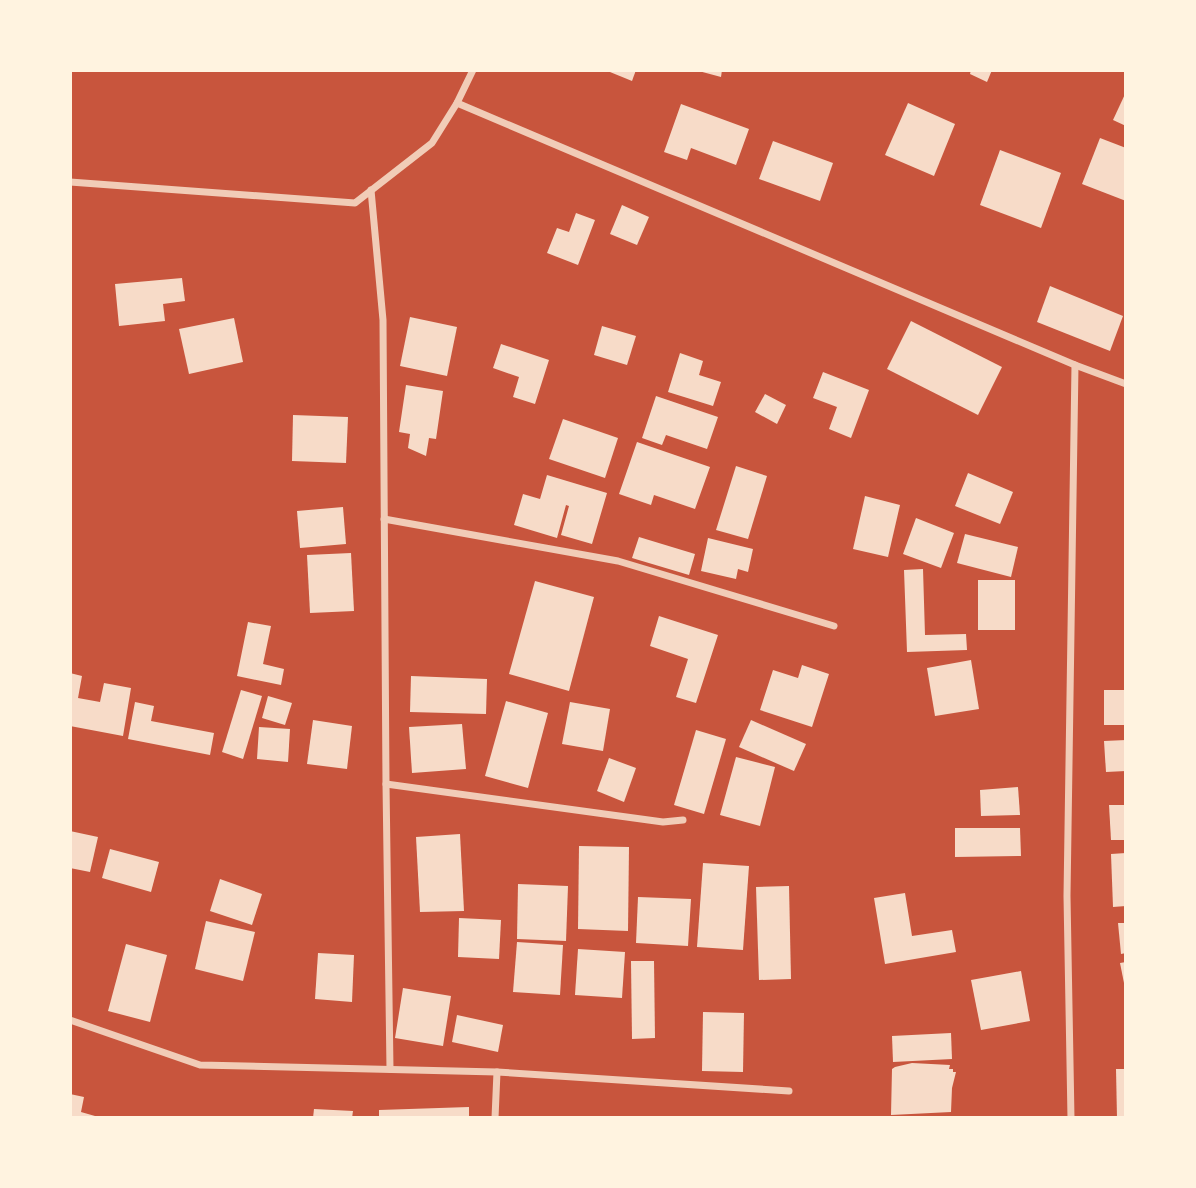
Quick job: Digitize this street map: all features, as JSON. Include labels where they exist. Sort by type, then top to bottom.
[{"type":"street","points":[[70,182],[355,203],[432,143],[457,103],[473,70]]},
{"type":"street","points":[[457,103],[1075,365],[1126,384]]},
{"type":"street","points":[[371,190],[383,320],[390,1069]]},
{"type":"street","points":[[1071,1118],[1067,896],[1075,365]]},
{"type":"street","points":[[384,519],[618,561],[834,626]]},
{"type":"street","points":[[386,784],[663,822],[683,820]]},
{"type":"street","points":[[70,1020],[200,1065],[497,1072],[789,1091]]},
{"type":"street","points":[[495,1118],[497,1072]]},
{"type":"building","points":[[610,70],[636,70],[632,81]]},
{"type":"building","points":[[695,70],[722,70],[721,77]]},
{"type":"building","points":[[971,70],[992,70],[987,82],[970,74]]},
{"type":"building","points":[[1126,92],[1126,126],[1113,120]]},
{"type":"building","points":[[908,103],[955,124],[934,176],[885,155]]},
{"type":"building","points":[[681,104],[749,129],[736,165],[691,148],[687,160],[664,152]]},
{"type":"building","points":[[1100,138],[1126,148],[1126,201],[1082,184]]},
{"type":"building","points":[[773,141],[833,163],[820,201],[759,179]]},
{"type":"building","points":[[1000,150],[1061,173],[1041,228],[980,205]]},
{"type":"building","points":[[622,205],[649,217],[637,245],[610,234]]},
{"type":"building","points":[[576,213],[595,220],[578,265],[547,253],[557,228],[569,232]]},
{"type":"building","points":[[182,278],[185,301],[163,304],[165,321],[119,326],[115,284]]},
{"type":"building","points":[[1050,286],[1123,316],[1110,351],[1037,322]]},
{"type":"building","points":[[410,317],[457,327],[447,376],[400,366]]},
{"type":"building","points":[[234,318],[243,362],[189,374],[179,329]]},
{"type":"building","points":[[911,321],[1002,367],[978,415],[887,369]]},
{"type":"building","points":[[602,326],[636,336],[627,365],[594,355]]},
{"type":"building","points":[[501,344],[549,360],[535,404],[513,397],[519,377],[493,368]]},
{"type":"building","points":[[680,353],[703,361],[699,375],[721,382],[713,406],[668,392]]},
{"type":"building","points":[[823,372],[869,390],[851,438],[829,429],[837,407],[813,398]]},
{"type":"building","points":[[406,385],[443,391],[436,439],[429,438],[426,456],[408,448],[410,434],[399,432]]},
{"type":"building","points":[[765,394],[786,405],[777,424],[755,412]]},
{"type":"building","points":[[656,396],[718,417],[707,449],[666,435],[662,445],[642,438]]},
{"type":"building","points":[[293,415],[348,417],[346,463],[292,461]]},
{"type":"building","points":[[563,419],[618,438],[605,478],[549,459]]},
{"type":"building","points":[[637,442],[710,467],[695,509],[654,495],[651,505],[619,494]]},
{"type":"building","points":[[736,466],[767,476],[748,539],[716,530]]},
{"type":"building","points":[[968,473],[1013,492],[1000,524],[955,506]]},
{"type":"building","points":[[547,475],[607,493],[592,544],[561,535],[569,506],[566,505],[557,538],[514,525],[523,494],[540,499]]},
{"type":"building","points":[[865,496],[900,505],[888,557],[853,549]]},
{"type":"building","points":[[343,507],[346,544],[300,548],[297,511]]},
{"type":"building","points":[[916,518],[954,533],[941,568],[903,554]]},
{"type":"building","points":[[965,534],[1018,547],[1011,577],[957,563]]},
{"type":"building","points":[[639,537],[695,554],[689,575],[632,558]]},
{"type":"building","points":[[708,538],[753,549],[748,572],[738,569],[736,579],[701,571]]},
{"type":"building","points":[[351,553],[354,611],[310,613],[307,555]]},
{"type":"building","points":[[923,569],[925,635],[966,634],[967,650],[907,652],[904,570]]},
{"type":"building","points":[[978,580],[1015,580],[1015,630],[978,630]]},
{"type":"building","points":[[535,581],[594,597],[569,691],[509,674]]},
{"type":"building","points":[[659,616],[718,635],[696,703],[676,697],[688,659],[650,646]]},
{"type":"building","points":[[248,622],[271,626],[263,664],[284,669],[281,685],[237,676]]},
{"type":"building","points":[[971,660],[979,709],[935,716],[927,668]]},
{"type":"building","points":[[802,665],[829,674],[812,727],[760,710],[773,670],[798,678]]},
{"type":"building","points":[[70,673],[82,676],[78,698],[100,702],[104,683],[131,688],[123,736],[70,726]]},
{"type":"building","points":[[411,676],[487,679],[486,714],[410,712]]},
{"type":"building","points":[[241,690],[262,696],[243,759],[222,752]]},
{"type":"building","points":[[1104,690],[1126,690],[1126,725],[1104,725]]},
{"type":"building","points":[[268,696],[292,703],[285,725],[262,718]]},
{"type":"building","points":[[506,701],[548,713],[528,788],[485,776]]},
{"type":"building","points":[[135,702],[154,706],[151,721],[214,733],[210,755],[128,739]]},
{"type":"building","points":[[570,702],[610,709],[603,751],[562,744]]},
{"type":"building","points":[[313,720],[352,726],[347,769],[307,764]]},
{"type":"building","points":[[751,720],[806,744],[794,771],[739,747]]},
{"type":"building","points":[[462,724],[466,769],[412,773],[409,727]]},
{"type":"building","points":[[259,727],[290,729],[288,762],[257,759]]},
{"type":"building","points":[[696,730],[726,739],[704,814],[674,805]]},
{"type":"building","points":[[1126,740],[1126,771],[1106,772],[1104,741]]},
{"type":"building","points":[[736,757],[775,767],[760,826],[720,815]]},
{"type":"building","points":[[609,758],[636,768],[624,802],[597,791]]},
{"type":"building","points":[[1018,787],[1020,815],[981,816],[980,790]]},
{"type":"building","points":[[1109,805],[1124,805],[1126,840],[1111,840]]},
{"type":"building","points":[[955,828],[1020,828],[1021,856],[955,857]]},
{"type":"building","points":[[70,831],[98,837],[90,872],[70,868]]},
{"type":"building","points":[[460,834],[464,911],[420,912],[416,837]]},
{"type":"building","points":[[579,846],[629,847],[628,931],[578,929]]},
{"type":"building","points":[[110,849],[159,862],[151,892],[102,878]]},
{"type":"building","points":[[1126,853],[1126,906],[1113,907],[1111,854]]},
{"type":"building","points":[[703,863],[749,866],[743,950],[697,947]]},
{"type":"building","points":[[220,879],[262,894],[252,925],[210,911]]},
{"type":"building","points":[[518,884],[568,886],[566,941],[517,939]]},
{"type":"building","points":[[789,886],[791,979],[759,980],[756,887]]},
{"type":"building","points":[[905,893],[912,936],[952,930],[956,952],[885,964],[874,898]]},
{"type":"building","points":[[638,897],[691,899],[688,946],[636,943]]},
{"type":"building","points":[[459,918],[501,920],[499,959],[458,957]]},
{"type":"building","points":[[206,921],[255,932],[243,981],[195,969]]},
{"type":"building","points":[[1118,923],[1126,923],[1126,953],[1121,954]]},
{"type":"building","points":[[517,942],[563,945],[560,995],[513,992]]},
{"type":"building","points":[[126,944],[167,955],[150,1022],[108,1011]]},
{"type":"building","points":[[578,949],[625,952],[622,998],[575,995]]},
{"type":"building","points":[[318,953],[354,955],[352,1002],[315,999]]},
{"type":"building","points":[[631,961],[654,961],[655,1038],[632,1039]]},
{"type":"building","points":[[1126,962],[1126,987],[1125,988],[1120,963]]},
{"type":"building","points":[[1021,971],[1030,1021],[981,1030],[971,980]]},
{"type":"building","points":[[403,988],[451,996],[443,1046],[395,1038]]},
{"type":"building","points":[[703,1012],[744,1013],[743,1072],[702,1071]]},
{"type":"building","points":[[457,1015],[503,1025],[498,1052],[452,1042]]},
{"type":"building","points":[[951,1033],[952,1059],[893,1062],[892,1036]]},
{"type":"building","points":[[912,1063],[950,1065],[949,1069],[956,1072],[951,1112],[891,1115],[892,1069]]},
{"type":"building","points":[[1116,1069],[1126,1069],[1126,1118],[1117,1118]]},
{"type":"building","points":[[70,1094],[84,1097],[81,1112],[102,1118],[70,1118]]},
{"type":"building","points":[[469,1107],[469,1118],[379,1118],[379,1110]]},
{"type":"building","points":[[314,1109],[353,1111],[352,1118],[313,1118]]}]
